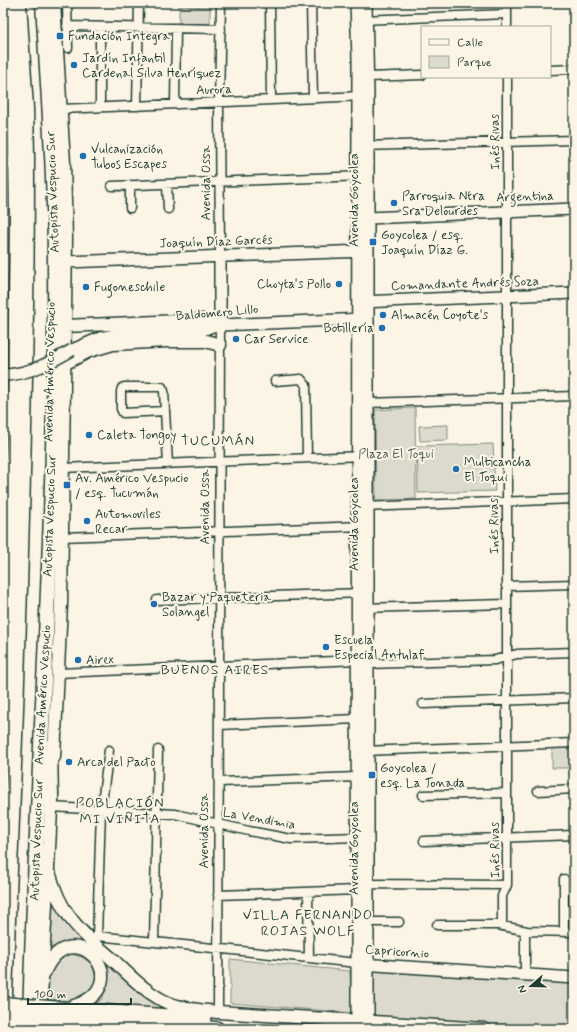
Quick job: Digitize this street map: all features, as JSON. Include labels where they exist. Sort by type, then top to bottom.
[{"type":"highway","name":"Autopista Vespucio Sur","points":[[3,1028],[22,548],[27,164],[26,108],[19,3]]},
{"type":"highway","name":"Autopista Vespucio Sur","points":[[30,1029],[54,395],[55,260],[52,147],[43,3]]},
{"type":"highway","points":[[6,670],[11,646],[22,548]]},
{"type":"highway","points":[[45,642],[49,694],[51,804]]},
{"type":"highway","points":[[3,1013],[48,1012],[217,1029]]},
{"type":"highway","points":[[3,1028],[39,1029]]},
{"type":"main road","points":[[3,763],[6,670],[7,374],[16,163],[8,3]]},
{"type":"main road","name":"Avenida Américo Vespucio","points":[[39,1029],[54,771],[62,597],[62,468],[66,262],[64,163],[54,3]]},
{"type":"main road","points":[[65,326],[203,320],[214,326]]},
{"type":"main road","points":[[167,341],[178,339],[214,326]]},
{"type":"main road","points":[[64,364],[89,351],[121,343],[206,341],[220,345]]},
{"type":"main road","points":[[48,860],[49,871],[54,889],[69,916],[84,934],[132,978],[148,991],[166,1002],[190,1009],[218,1012],[484,1029]]},
{"type":"main road","points":[[3,1004],[48,1012],[65,1008],[85,1002],[97,991],[102,978],[98,960],[83,949],[74,948],[64,949],[52,957],[42,978]]},
{"type":"main road","points":[[65,1008],[259,1022],[322,1018]]},
{"type":"street","points":[[67,3],[68,48]]},
{"type":"street","points":[[137,106],[139,3]]},
{"type":"street","name":"Avenida Ossa","points":[[218,1012],[220,345],[214,326],[220,256],[221,3]]},
{"type":"street","points":[[270,3],[271,100]]},
{"type":"street","points":[[311,3],[313,98]]},
{"type":"street","name":"Avenida Goycolea","points":[[356,3],[362,20],[368,77],[363,96]]},
{"type":"street","name":"Avenida Goycolea","points":[[363,1021],[362,964],[357,890],[362,837],[362,20],[366,3]]},
{"type":"street","points":[[507,3],[507,26]]},
{"type":"street","points":[[362,20],[507,14]]},
{"type":"street","points":[[67,26],[221,28]]},
{"type":"street","points":[[100,27],[100,107]]},
{"type":"street","points":[[175,104],[176,28]]},
{"type":"street","points":[[551,70],[574,69]]},
{"type":"street","points":[[368,77],[421,75]]},
{"type":"street","name":"Inés Rivas","points":[[502,925],[502,896],[507,885],[507,78]]},
{"type":"street","name":"Aurora","points":[[61,109],[363,96]]},
{"type":"street","points":[[363,146],[574,140]]},
{"type":"street","points":[[3,163],[16,163]]},
{"type":"street","points":[[112,186],[363,176]]},
{"type":"street","points":[[167,184],[168,209]]},
{"type":"street","points":[[130,185],[130,208]]},
{"type":"street","name":"Argentina","points":[[363,219],[574,209]]},
{"type":"street","name":"Joaquín Díaz Garcés","points":[[66,262],[363,251]]},
{"type":"street","name":"Comandante Andrés Soza","points":[[363,302],[574,293]]},
{"type":"street","name":"Avenida Goycolea","points":[[363,319],[368,403],[363,456]]},
{"type":"street","name":"Baldomero Lillo","points":[[7,374],[24,372],[42,367],[89,341],[111,335],[184,330],[214,326],[363,319]]},
{"type":"street","points":[[275,381],[301,380],[306,385],[307,458]]},
{"type":"street","points":[[165,411],[124,413],[121,409],[122,388],[162,387],[164,391],[168,464]]},
{"type":"street","points":[[368,403],[574,396]]},
{"type":"street","points":[[62,468],[363,456]]},
{"type":"street","points":[[363,507],[574,499]]},
{"type":"street","points":[[62,538],[363,526]]},
{"type":"street","points":[[506,586],[574,584]]},
{"type":"street","points":[[157,600],[363,593]]},
{"type":"street","points":[[363,608],[506,604]]},
{"type":"street","points":[[58,673],[219,666],[495,660],[517,654],[574,652]]},
{"type":"street","name":"Avenida Goycolea","points":[[362,964],[368,922],[368,884],[357,777],[362,751],[357,719],[363,662]]},
{"type":"street","points":[[424,704],[574,698]]},
{"type":"street","points":[[219,725],[357,719]]},
{"type":"street","points":[[362,751],[574,743]]},
{"type":"street","points":[[101,810],[109,750]]},
{"type":"street","points":[[154,942],[158,750]]},
{"type":"street","points":[[219,782],[357,777]]},
{"type":"street","points":[[538,790],[574,789]]},
{"type":"street","points":[[423,795],[507,792]]},
{"type":"street","name":"La Vendimia","points":[[51,804],[101,810],[180,815],[287,838],[362,837]]},
{"type":"street","name":"Capricornio","points":[[101,810],[97,936],[362,964],[574,978]]},
{"type":"street","points":[[424,841],[574,835]]},
{"type":"street","points":[[564,879],[564,932]]},
{"type":"street","points":[[218,895],[357,890],[368,884],[507,885]]},
{"type":"street","points":[[308,892],[309,958]]},
{"type":"street","points":[[368,922],[399,922]]},
{"type":"street","points":[[437,926],[502,925],[525,931],[574,932]]},
{"type":"street","points":[[525,931],[525,975]]},
{"type":"green space","points":[[179,6],[210,7],[210,24],[179,23]]},
{"type":"green space","name":"Plaza El Toqui","points":[[415,408],[416,499],[376,500],[375,410]]},
{"type":"green space","points":[[448,425],[448,440],[420,441],[419,426]]},
{"type":"green space","name":"Multicancha El Toqui","points":[[493,444],[495,491],[418,493],[417,446]]},
{"type":"green space","points":[[552,748],[573,748],[573,768],[552,768]]},
{"type":"green space","points":[[51,892],[61,913],[169,1006],[169,1014],[90,1008],[102,999],[107,985],[106,970],[84,944],[48,958]]},
{"type":"green space","points":[[71,954],[82,957],[91,963],[96,980],[93,989],[75,1001],[47,999],[48,977],[50,970],[57,960]]},
{"type":"green space","points":[[230,959],[350,971],[352,1013],[230,1003]]},
{"type":"green space","points":[[371,970],[574,982],[574,1029],[453,1021],[376,1018],[370,1015]]},
{"type":"place","name":"Fundación Integra","points":[[60,36]]},
{"type":"place","name":"Jardín Infantil Cardenal Silva Henríquez","points":[[74,65]]},
{"type":"place","name":"Vulcanización Tubos Escapes","points":[[83,156]]},
{"type":"place","name":"Parroquia Ntra Sra Delourdes","points":[[394,203]]},
{"type":"place","name":"Goycolea / esq. Joaquín Díaz G.","points":[[373,242]]},
{"type":"place","name":"Choyta's Pollo","points":[[339,284]]},
{"type":"place","name":"Fugoneschile","points":[[86,287]]},
{"type":"place","name":"Almacén Coyote's","points":[[383,315]]},
{"type":"place","name":"Botillería","points":[[382,328]]},
{"type":"place","name":"Car Service","points":[[236,339]]},
{"type":"place","name":"Caleta Tongoy","points":[[89,435]]},
{"type":"place","name":"Multicancha El Toqui","points":[[456,469]]},
{"type":"place","name":"Av. Américo Vespucio / esq. Tucumán","points":[[67,485]]},
{"type":"place","name":"Automoviles Recar","points":[[87,521]]},
{"type":"place","name":"Bazar y Paqueteria Solangel","points":[[154,604]]},
{"type":"place","name":"Escuela Especial Antulaf","points":[[326,647]]},
{"type":"place","name":"Airex","points":[[78,660]]},
{"type":"place","name":"Arca del Pacto","points":[[69,762]]},
{"type":"place","name":"Goycolea / esq. La Tonada","points":[[372,775]]},
{"type":"district","name":"TUCUMÁN","points":[[218,441]]},
{"type":"district","name":"BUENOS AIRES","points":[[215,670]]},
{"type":"district","name":"POBLACIÓN MI VIÑITA","points":[[120,812]]},
{"type":"district","name":"VILLA FERNANDO ROJAS WOLF","points":[[308,924]]}]
